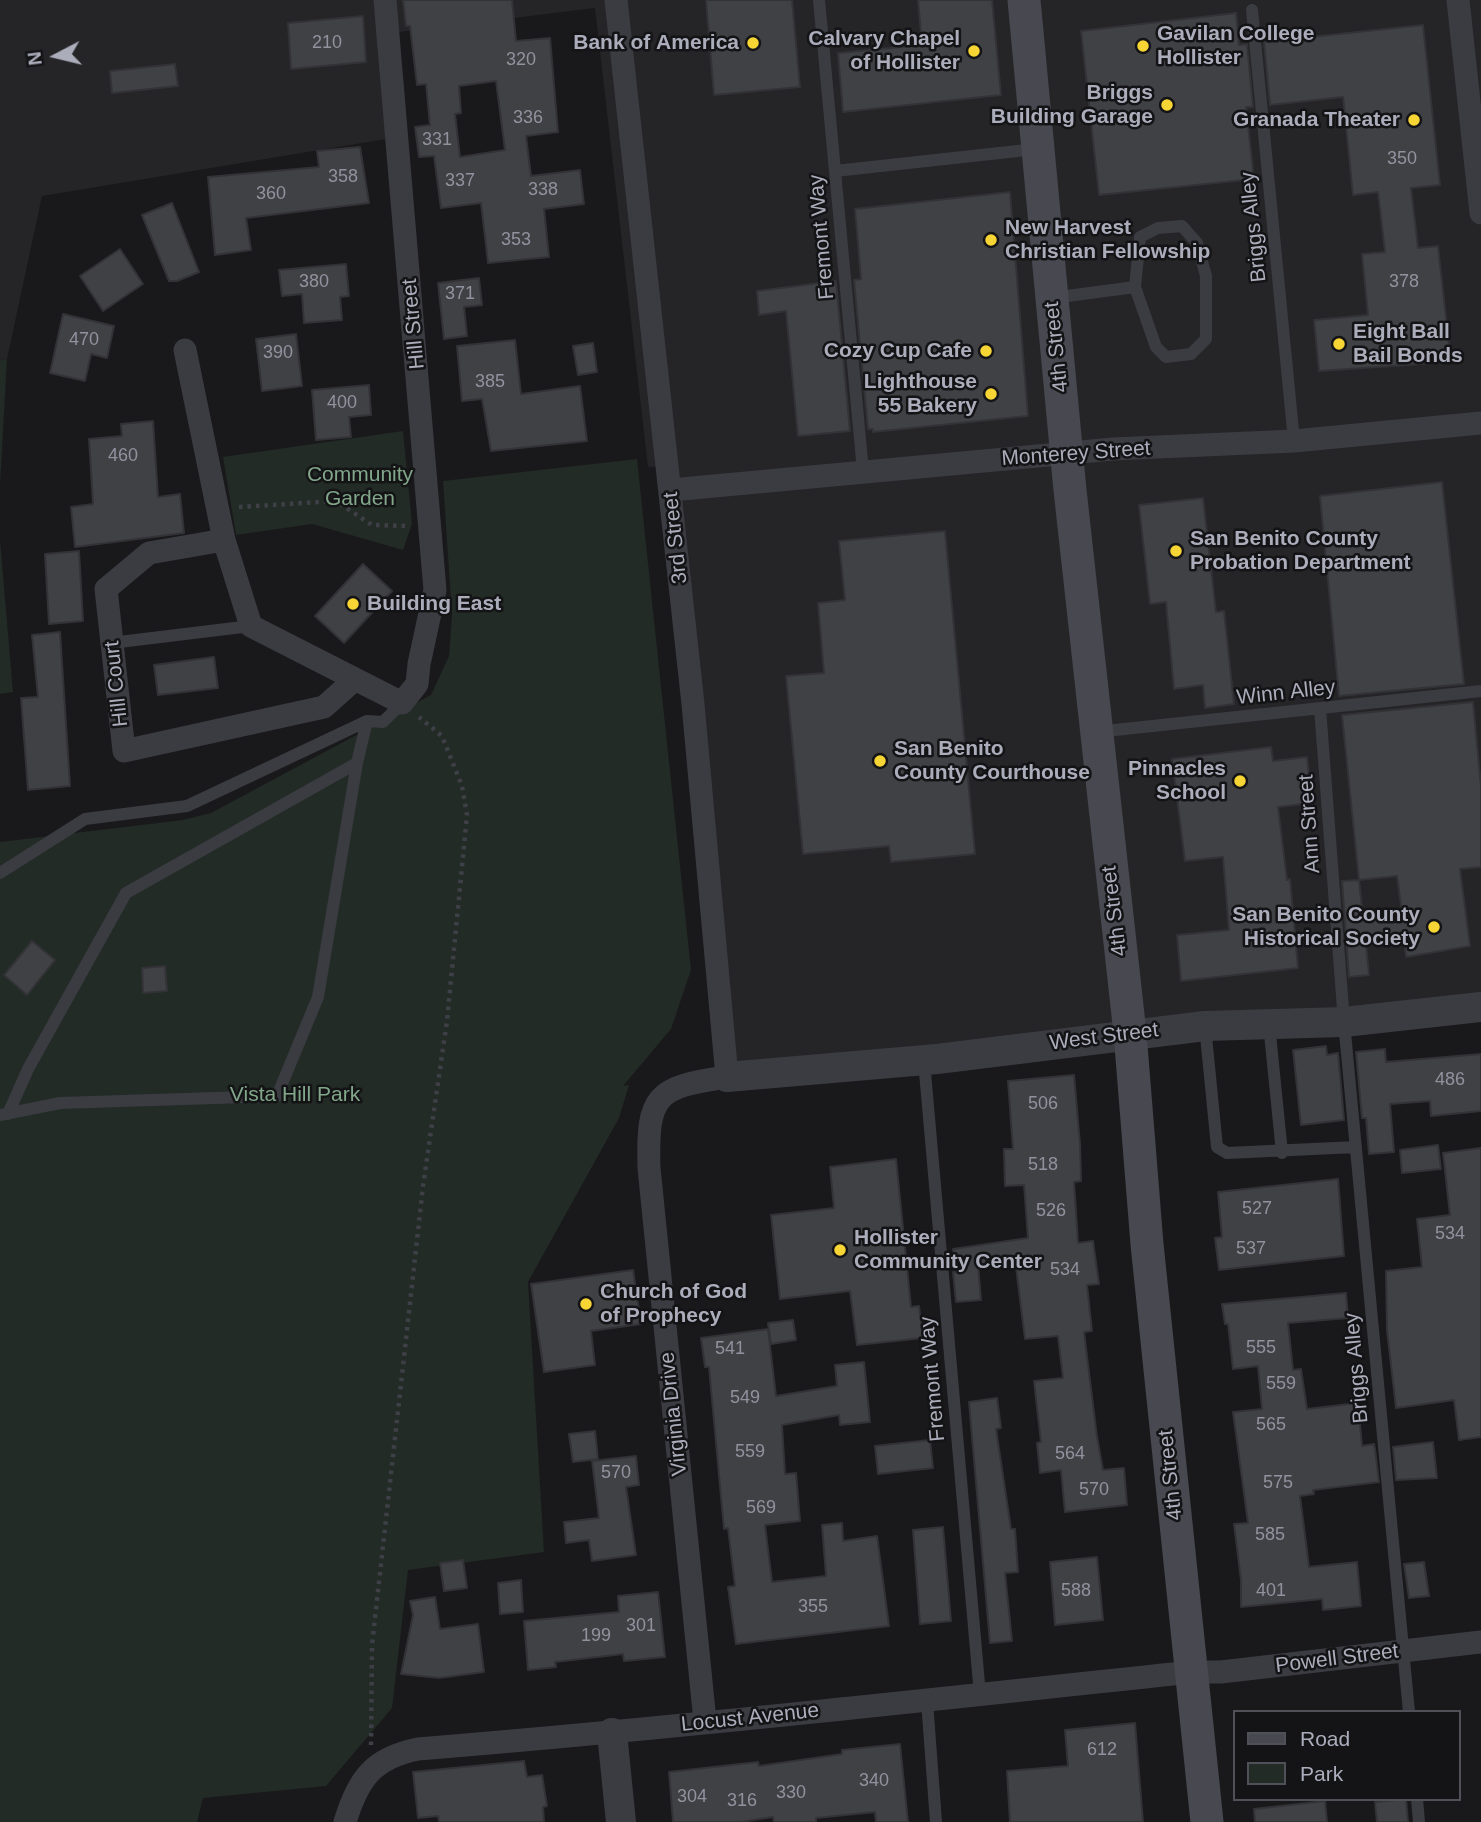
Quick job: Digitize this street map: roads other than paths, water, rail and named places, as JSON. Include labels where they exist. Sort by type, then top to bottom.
[{"type":"main road","name":"4th Street","points":[[1024,0],[1096,732],[1130,1033],[1147,1244],[1207,1822]]},
{"type":"street","name":"Hill Street","points":[[384,0],[435,590],[417,684],[402,703]]},
{"type":"street","name":"3rd Street","points":[[616,0],[671,490],[727,1077]]},
{"type":"street","points":[[1458,0],[1481,213]]},
{"type":"street","points":[[185,350],[225,540],[251,626],[354,681],[402,703]]},
{"type":"street","name":"Monterey Street","points":[[671,490],[1068,453],[1294,441],[1481,424]]},
{"type":"street","name":"Hill Court","points":[[225,540],[149,552],[106,589],[124,751],[324,707],[354,681]]},
{"type":"street","name":"West Street","points":[[727,1077],[924,1061],[1130,1033],[1205,1026],[1344,1022],[1481,1007]]},
{"type":"street","name":"Virginia Drive","points":[[705,1721],[649,1168],[648,1126],[654,1106],[665,1094],[699,1081],[727,1077]]},
{"type":"street","name":"Powell Street","points":[[1192,1672],[1221,1672],[1481,1642]]},
{"type":"street","name":"Locust Avenue","points":[[345,1822],[359,1787],[371,1770],[393,1754],[418,1749],[612,1733],[705,1721],[1192,1672]]},
{"type":"street","points":[[612,1733],[621,1822]]},
{"type":"lane","name":"Fremont Way","points":[[819,0],[863,471]]},
{"type":"lane","name":"Briggs Alley","points":[[1251,10],[1294,441]]},
{"type":"lane","points":[[835,171],[1037,149]]},
{"type":"lane","points":[[1181,226],[1197,243],[1206,276],[1206,339],[1191,354],[1166,357],[1156,347],[1135,287],[1140,237],[1158,228],[1181,226]]},
{"type":"lane","points":[[1052,298],[1135,287]]},
{"type":"lane","points":[[111,643],[251,626]]},
{"type":"lane","name":"Winn Alley","points":[[1096,732],[1481,691]]},
{"type":"lane","points":[[0,873],[85,819],[187,806],[367,721],[383,722],[402,703]]},
{"type":"lane","name":"Ann Street","points":[[1320,708],[1344,1022]]},
{"type":"lane","points":[[4,1114],[60,1103],[277,1096],[318,997],[357,763],[367,721]]},
{"type":"lane","points":[[4,1114],[126,893],[357,763]]},
{"type":"lane","name":"Briggs Alley","points":[[1344,1022],[1409,1710]]},
{"type":"lane","points":[[1269,1024],[1282,1153]]},
{"type":"lane","points":[[1205,1026],[1217,1147],[1227,1153],[1282,1153],[1356,1147]]},
{"type":"lane","name":"Fremont Way","points":[[924,1061],[981,1695]]},
{"type":"lane","points":[[927,1700],[936,1822]]},
{"type":"lane","points":[[1417,1801],[1419,1822]]},
{"type":"place","name":"Bank of America","points":[[753,43]]},
{"type":"place","name":"Gavilan College Hollister","points":[[1143,46]]},
{"type":"place","name":"Calvary Chapel of Hollister","points":[[974,51]]},
{"type":"place","name":"Briggs Building Garage","points":[[1167,105]]},
{"type":"place","name":"Granada Theater","points":[[1414,120]]},
{"type":"place","name":"New Harvest Christian Fellowship","points":[[991,240]]},
{"type":"place","name":"Eight Ball Bail Bonds","points":[[1339,344]]},
{"type":"place","name":"Cozy Cup Cafe","points":[[986,351]]},
{"type":"place","name":"Lighthouse 55 Bakery","points":[[991,394]]},
{"type":"place","name":"San Benito County Probation Department","points":[[1176,551]]},
{"type":"place","name":"Building East","points":[[353,604]]},
{"type":"place","name":"San Benito County Courthouse","points":[[880,761]]},
{"type":"place","name":"Pinnacles School","points":[[1240,781]]},
{"type":"place","name":"San Benito County Historical Society","points":[[1434,927]]},
{"type":"place","name":"Hollister Community Center","points":[[840,1250]]},
{"type":"place","name":"Church of God of Prophecy","points":[[586,1304]]},
{"type":"park label","name":"Community Garden","points":[[360,487]]},
{"type":"park label","name":"Vista Hill Park","points":[[295,1095]]}]
